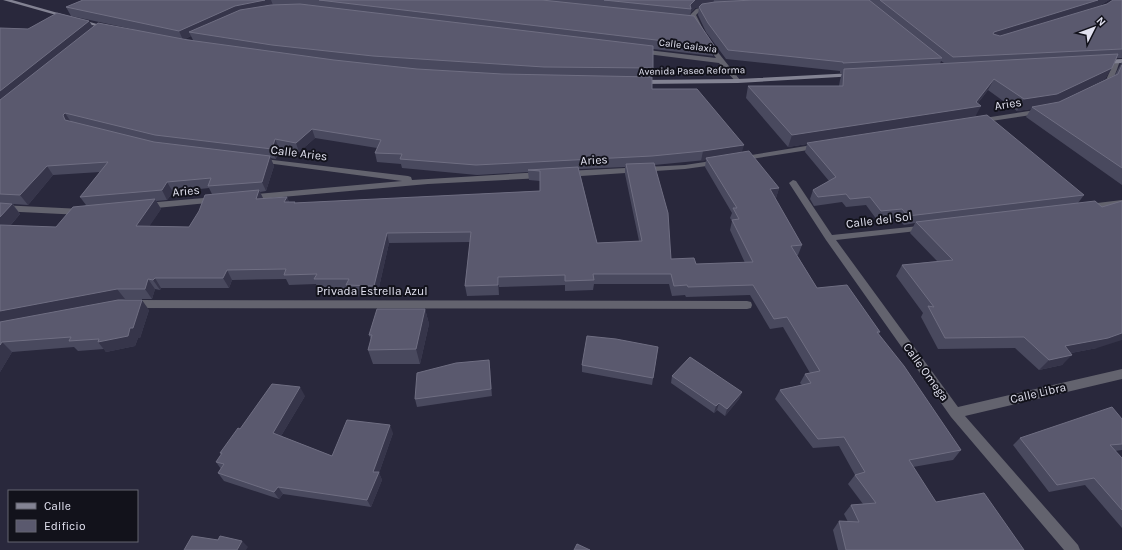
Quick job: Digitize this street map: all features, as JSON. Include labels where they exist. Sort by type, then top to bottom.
[{"type":"main road","points":[[6,0],[116,30]]},
{"type":"main road","points":[[1094,62],[1120,61]]},
{"type":"main road","name":"Avenida Paseo Reforma","points":[[630,82],[738,81],[862,75]]},
{"type":"street","points":[[721,6],[698,10],[693,15],[695,22],[721,61],[738,81]]},
{"type":"street","points":[[688,21],[695,22]]},
{"type":"street","points":[[96,32],[102,27]]},
{"type":"street","name":"Calle Galaxia","points":[[634,50],[721,61]]},
{"type":"street","points":[[1095,88],[1110,81],[1120,61]]},
{"type":"street","name":"Aries","points":[[966,123],[1052,109]]},
{"type":"street","name":"Aries","points":[[237,198],[428,181],[685,167],[826,145]]},
{"type":"street","name":"Calle Aries","points":[[246,158],[428,181]]},
{"type":"street","name":"Calle Omega","points":[[793,183],[829,238],[955,412],[1073,550]]},
{"type":"street","name":"Aries","points":[[134,207],[221,200]]},
{"type":"street","points":[[1081,208],[1122,203]]},
{"type":"street","points":[[0,208],[79,212],[94,211]]},
{"type":"street","name":"Calle del Sol","points":[[829,238],[939,225]]},
{"type":"street","name":"Privada Estrella Azul","points":[[125,304],[747,305]]},
{"type":"street","name":"Calle Libra","points":[[955,412],[1122,374]]},
{"type":"building","points":[[83,0],[265,0],[235,6],[179,31],[66,7]]},
{"type":"building","points":[[319,0],[542,0],[694,16],[715,47]]},
{"type":"building","points":[[604,0],[695,0],[690,5],[691,9]]},
{"type":"building","points":[[753,0],[869,0],[942,58],[843,63],[728,50],[708,23],[699,7],[702,4],[715,2]]},
{"type":"building","points":[[880,0],[1098,0],[994,32],[993,34],[1000,36],[1107,4],[1113,0],[1122,0],[1122,49],[953,57]]},
{"type":"building","points":[[300,4],[653,46],[653,68],[544,67],[373,56],[272,45],[189,32],[240,10],[271,5]]},
{"type":"building","points":[[57,13],[89,21],[0,91],[0,28],[28,29]]},
{"type":"building","points":[[98,23],[188,40],[334,60],[417,69],[502,74],[652,77],[652,89],[697,89],[744,145],[652,156],[476,165],[400,159],[402,154],[375,153],[381,140],[312,129],[296,143],[275,139],[272,149],[155,135],[65,113],[63,115],[65,120],[154,142],[270,156],[262,182],[208,186],[211,178],[167,182],[162,190],[80,197],[108,162],[47,166],[20,195],[0,194],[0,100]]},
{"type":"building","points":[[1118,54],[1112,68],[1057,94],[1024,99],[994,79],[976,102],[981,106],[792,135],[748,86],[843,86],[844,69]]},
{"type":"building","points":[[1122,65],[1122,168],[1032,107],[1059,102],[1118,74]]},
{"type":"building","points":[[987,115],[1084,195],[908,216],[902,209],[881,211],[870,197],[850,199],[846,194],[818,197],[813,190],[836,177],[807,143]]},
{"type":"building","points":[[749,151],[779,188],[770,189],[802,245],[791,246],[817,288],[847,285],[880,332],[877,332],[904,366],[961,450],[909,460],[936,502],[984,493],[1024,550],[846,550],[839,521],[859,522],[851,505],[876,503],[855,475],[865,472],[844,437],[818,439],[780,390],[811,383],[805,374],[820,371],[787,317],[774,319],[753,285],[688,287],[687,285],[674,286],[671,274],[593,274],[594,280],[565,281],[565,275],[498,277],[498,285],[465,286],[471,232],[387,233],[374,286],[346,285],[349,279],[314,279],[317,274],[284,275],[286,269],[227,270],[223,278],[148,279],[145,289],[117,289],[0,311],[0,225],[56,227],[73,207],[155,199],[136,226],[189,227],[199,211],[205,195],[259,190],[256,199],[287,197],[284,202],[295,202],[294,203],[540,191],[540,171],[528,170],[578,167],[597,243],[642,241],[626,164],[654,163],[668,213],[671,259],[694,258],[696,264],[753,262],[732,220],[739,219],[733,208],[737,208],[706,158]]},
{"type":"building","points":[[1095,201],[1102,207],[1122,201],[1122,333],[1108,338],[1065,346],[1072,355],[1049,360],[1024,337],[945,338],[928,306],[934,307],[902,265],[953,260],[916,222]]},
{"type":"building","points":[[0,203],[12,204],[0,217]]},
{"type":"building","points":[[118,300],[142,300],[133,328],[130,328],[128,336],[98,342],[99,339],[69,341],[71,337],[2,342],[0,345],[0,322]]},
{"type":"building","points":[[377,309],[425,309],[416,349],[368,350],[372,335],[369,335]]},
{"type":"building","points":[[587,336],[616,339],[658,347],[653,378],[582,365]]},
{"type":"building","points":[[690,357],[742,392],[727,409],[719,403],[716,406],[672,376]]},
{"type":"building","points":[[489,360],[491,389],[415,399],[417,373],[456,363]]},
{"type":"building","points":[[272,384],[300,387],[273,433],[332,456],[347,420],[390,425],[373,472],[379,472],[367,500],[278,487],[274,492],[218,473],[224,464],[216,462],[222,453],[220,453],[238,428],[240,429]]},
{"type":"building","points":[[1112,407],[1122,419],[1122,444],[1110,445],[1122,458],[1122,510],[1094,478],[1057,485],[1020,438]]},
{"type":"building","points":[[192,536],[218,540],[220,536],[242,541],[237,550],[184,550]]},
{"type":"building","points":[[577,544],[590,550],[574,550]]}]
